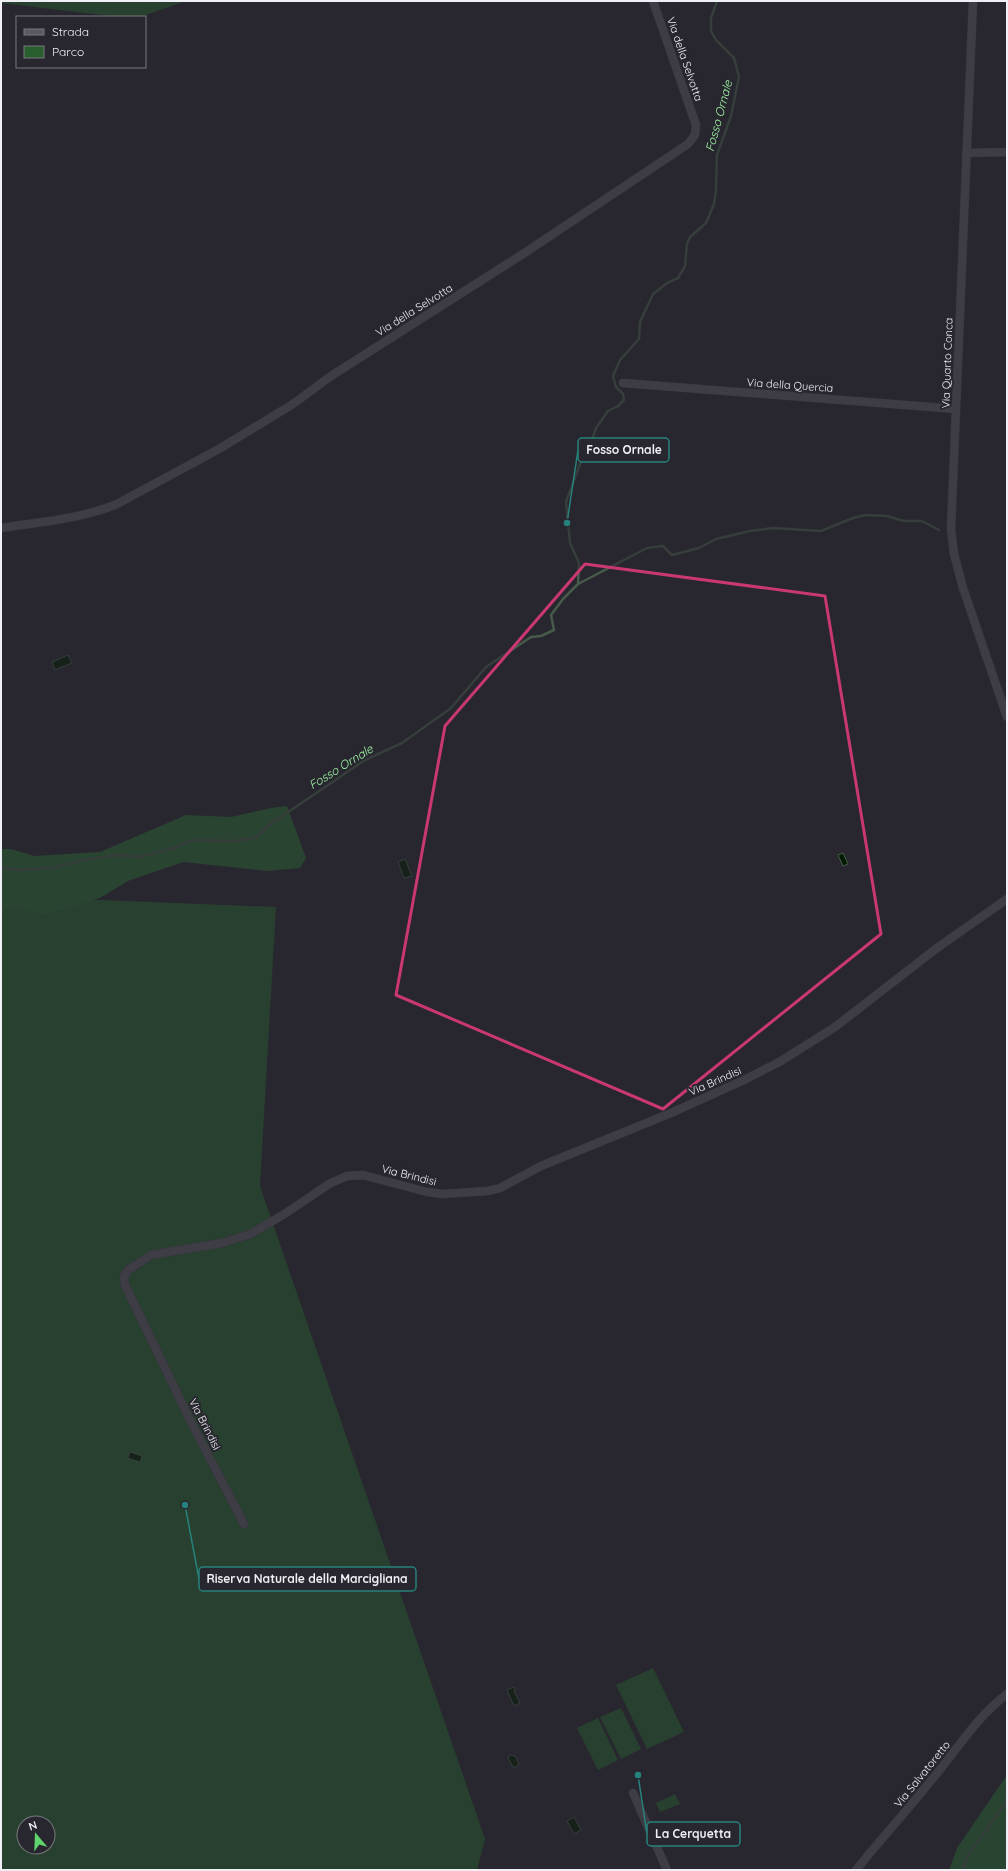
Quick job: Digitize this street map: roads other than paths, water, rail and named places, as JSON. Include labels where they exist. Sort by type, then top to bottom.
[{"type":"street","name":"Via della Selvotta","points":[[1,528],[52,520],[106,509],[219,449],[293,404],[331,376],[526,252],[688,144],[695,135],[696,125],[653,1]]},
{"type":"street","name":"Via Quarto Conca","points":[[973,1],[951,529],[953,550],[963,588],[1007,717]]},
{"type":"street","points":[[966,153],[1007,152]]},
{"type":"street","name":"Via della Quercia","points":[[623,383],[956,409]]},
{"type":"street","name":"Via Brindisi","points":[[244,1524],[190,1420],[125,1285],[124,1278],[128,1270],[151,1255],[208,1246],[244,1237],[286,1213],[329,1184],[350,1175],[368,1176],[438,1193],[459,1194],[500,1188],[548,1162],[671,1112],[773,1066],[835,1027],[937,948],[1007,900]]},
{"type":"street","name":"Via Salvatoretto","points":[[856,1870],[930,1782],[973,1726],[986,1712],[1007,1694]]},
{"type":"street","points":[[633,1793],[667,1870]]},
{"type":"waterway","name":"Fosso Ornale","points":[[1,868],[22,870],[51,868],[88,859],[118,855],[139,857],[174,848],[192,840],[236,841],[257,837],[269,825],[365,760],[402,743],[451,708],[486,667],[531,637],[541,636],[554,630],[551,615],[563,599],[578,584],[579,563],[570,543],[566,502],[580,464],[589,449],[596,428],[608,411],[618,406],[624,400],[623,394],[616,387],[613,376],[620,360],[639,339],[640,322],[653,294],[667,283],[678,278],[685,266],[687,244],[690,237],[706,223],[714,204],[717,155],[731,116],[739,77],[734,58],[716,40],[711,31],[711,18],[717,1]]},
{"type":"waterway","points":[[578,584],[647,548],[663,546],[672,555],[699,548],[716,539],[750,531],[773,528],[821,531],[853,518],[865,515],[887,516],[904,521],[922,521],[939,530]]},
{"type":"waterway","points":[[964,1870],[966,1858],[1007,1801]]},
{"type":"place","name":"Fosso Ornale","points":[[567,523]]},
{"type":"place","name":"Riserva Naturale della Marcigliana","points":[[185,1505]]},
{"type":"place","name":"La Cerquetta","points":[[638,1775]]}]
